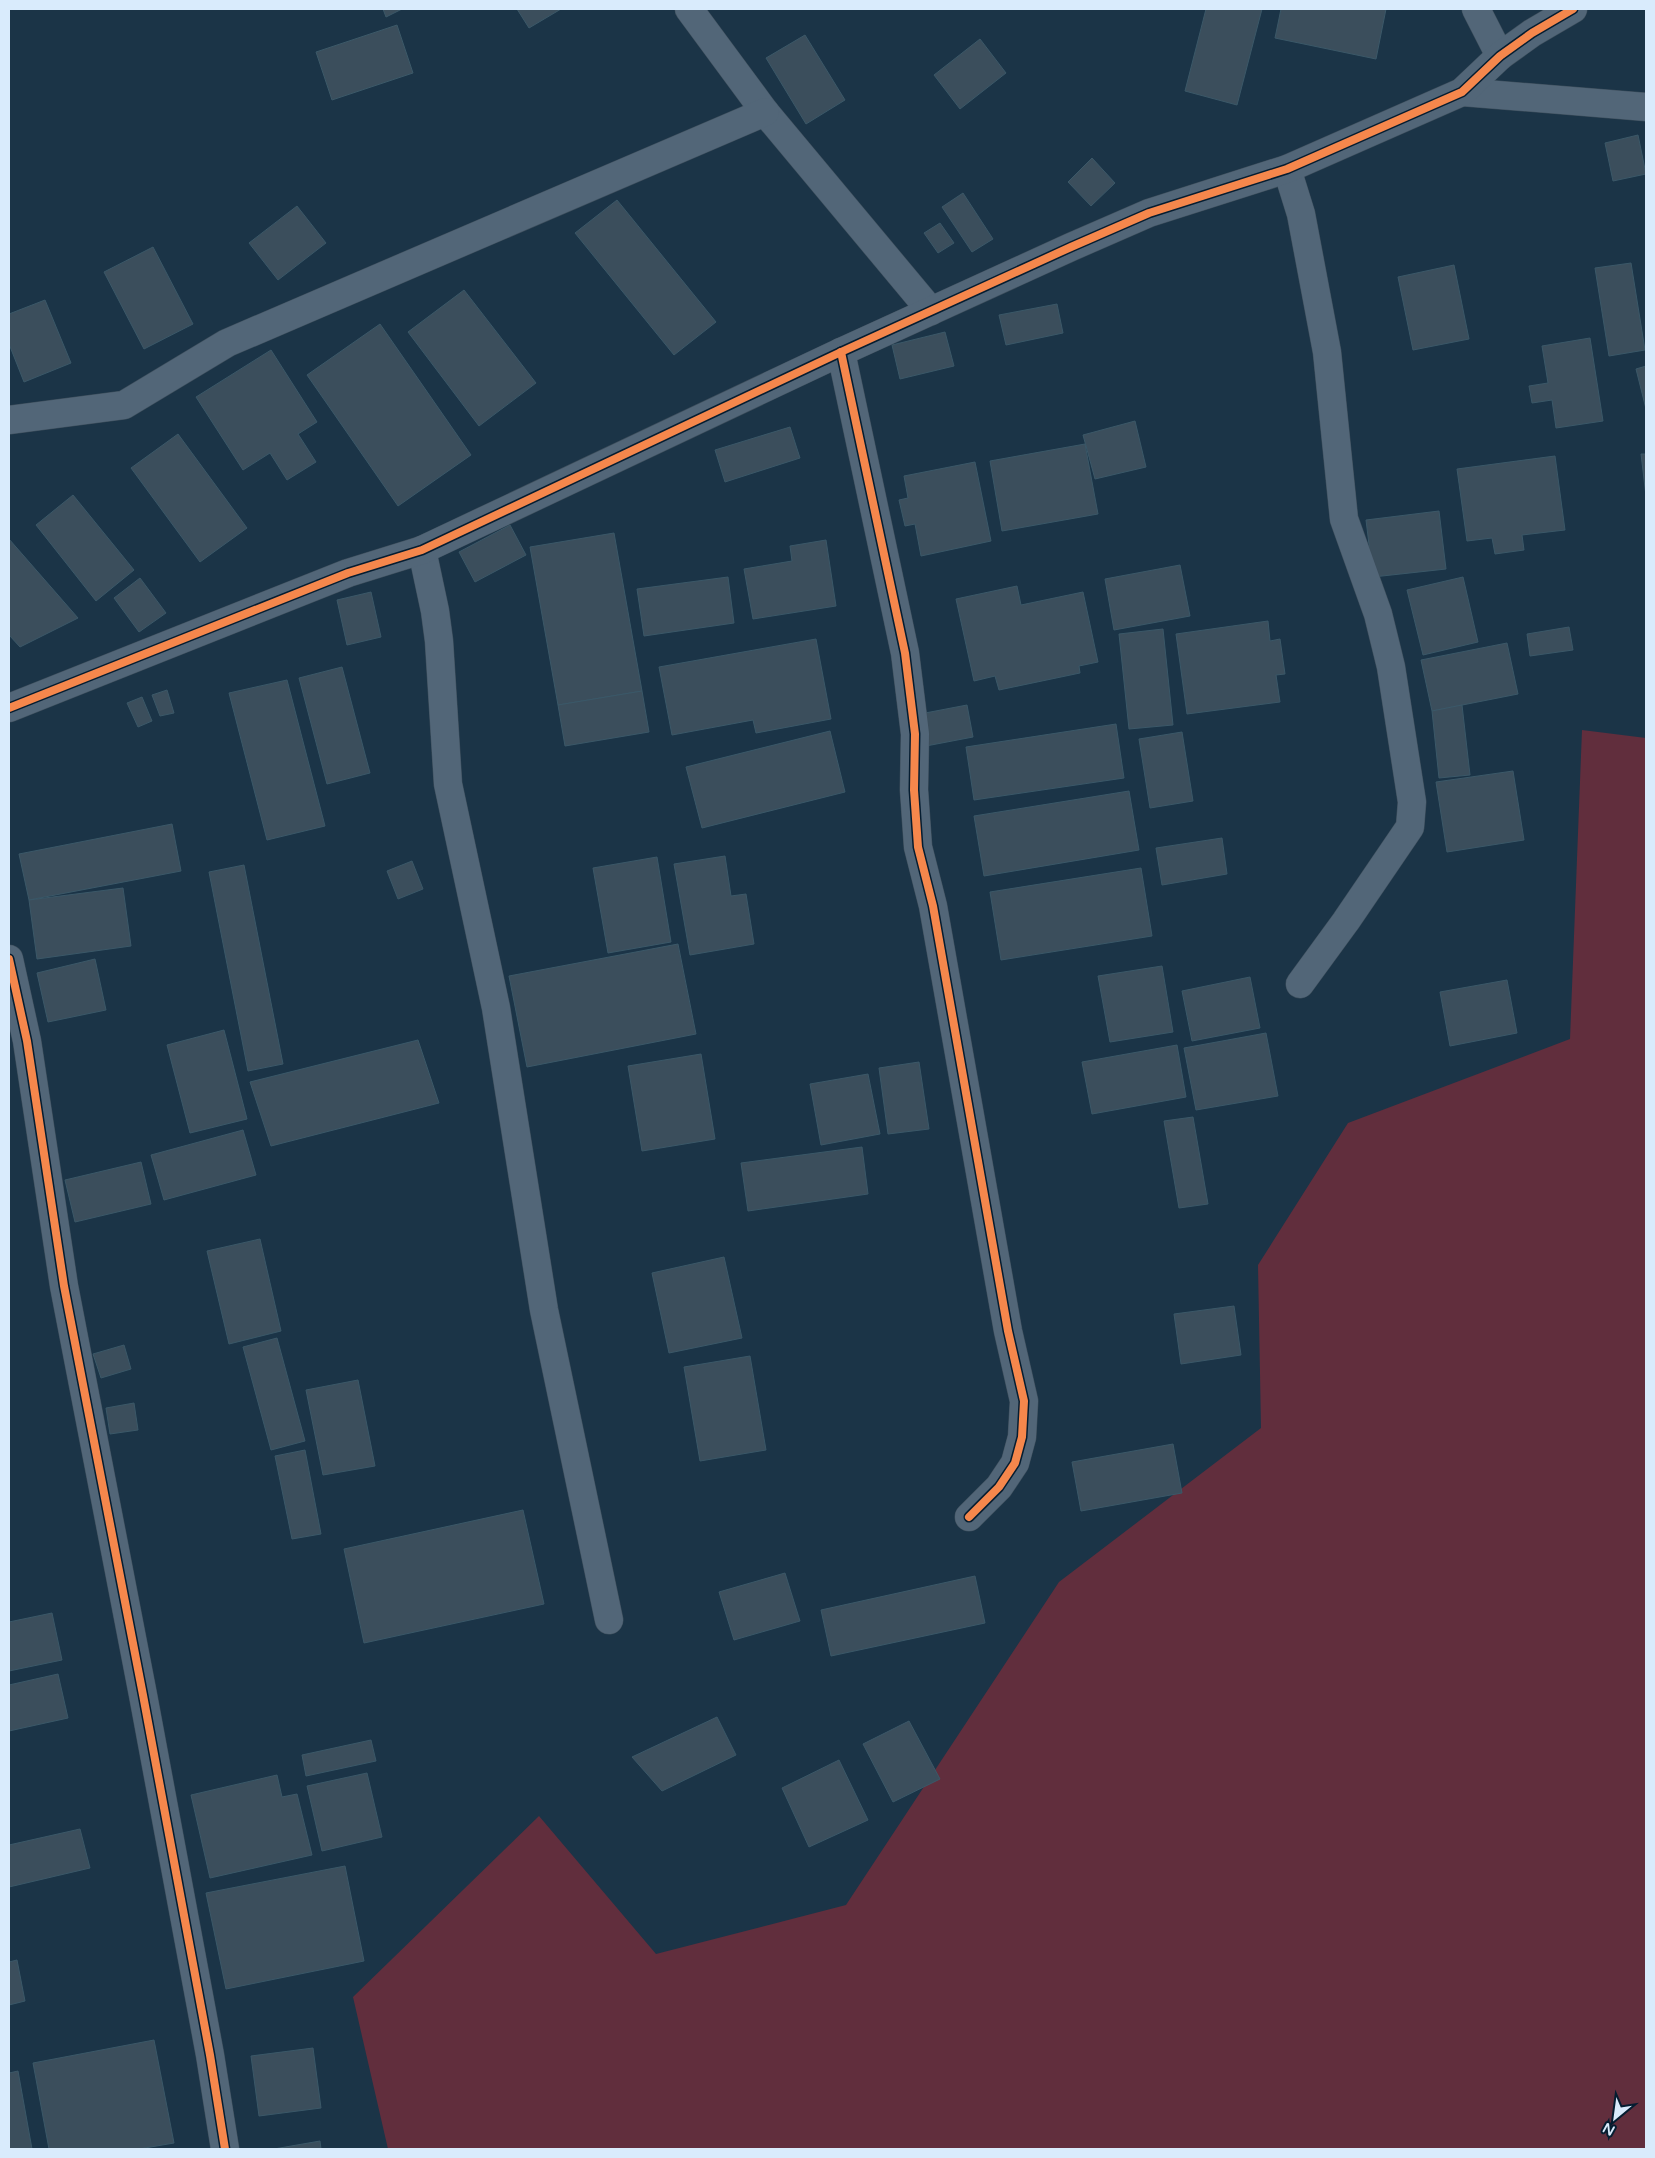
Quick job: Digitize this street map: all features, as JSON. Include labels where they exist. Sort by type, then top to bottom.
[{"type":"street","points":[[689,9],[765,112],[930,311]]},
{"type":"street","points":[[1476,9],[1500,56]]},
{"type":"street","points":[[9,708],[348,573],[422,550],[841,352],[1149,213],[1287,169],[1462,92],[1500,56],[1532,33],[1573,9]]},
{"type":"street","points":[[1462,92],[1646,107]]},
{"type":"street","points":[[9,420],[124,405],[227,343],[765,112]]},
{"type":"street","points":[[1287,169],[1301,214],[1327,352],[1344,518],[1378,614],[1386,649],[1412,802],[1410,827],[1346,921],[1300,984]]},
{"type":"street","points":[[841,352],[905,653],[915,734],[914,790],[918,847],[933,906],[1008,1331],[1024,1401],[1022,1437],[1015,1463],[999,1487],[969,1517]]},
{"type":"street","points":[[422,550],[439,641],[448,784],[496,1008],[544,1310],[609,1620]]},
{"type":"street","points":[[9,959],[27,1041],[64,1286],[210,2055],[225,2149]]},
{"type":"shaded area","points":[[1582,730],[1646,738],[1646,2149],[388,2149],[353,1997],[539,1816],[656,1954],[846,1905],[1059,1582],[1261,1428],[1258,1265],[1348,1123],[1570,1039]]},
{"type":"building","points":[[383,9],[402,9],[386,17]]},
{"type":"building","points":[[517,9],[561,9],[529,28]]},
{"type":"building","points":[[1206,9],[1262,9],[1237,105],[1185,91]]},
{"type":"building","points":[[1281,9],[1386,9],[1376,59],[1275,38]]},
{"type":"building","points":[[397,25],[413,73],[332,100],[316,52]]},
{"type":"building","points":[[805,35],[845,100],[806,124],[766,58]]},
{"type":"building","points":[[980,39],[1006,73],[960,109],[934,75]]},
{"type":"building","points":[[1638,135],[1646,174],[1613,181],[1605,143]]},
{"type":"building","points":[[1092,158],[1115,183],[1091,206],[1068,182]]},
{"type":"building","points":[[963,193],[993,239],[972,252],[942,207]]},
{"type":"building","points":[[617,200],[716,322],[674,355],[575,233]]},
{"type":"building","points":[[297,206],[326,243],[278,280],[249,243]]},
{"type":"building","points":[[940,223],[954,243],[938,253],[924,233]]},
{"type":"building","points":[[153,247],[193,324],[144,349],[104,272]]},
{"type":"building","points":[[1631,263],[1645,350],[1609,356],[1595,268]]},
{"type":"building","points":[[1454,265],[1469,339],[1413,350],[1398,277]]},
{"type":"building","points":[[464,290],[536,383],[479,426],[408,332]]},
{"type":"building","points":[[45,300],[71,363],[24,382],[9,344],[9,314]]},
{"type":"building","points":[[1057,304],[1063,333],[1006,345],[999,315]]},
{"type":"building","points":[[380,324],[471,455],[398,506],[307,375]]},
{"type":"building","points":[[945,332],[954,366],[900,379],[892,345]]},
{"type":"building","points":[[1590,338],[1603,421],[1556,428],[1552,400],[1532,403],[1529,386],[1548,383],[1542,346]]},
{"type":"building","points":[[271,350],[317,422],[298,434],[316,462],[287,480],[270,453],[243,470],[196,397]]},
{"type":"building","points":[[1646,366],[1646,409],[1636,369]]},
{"type":"building","points":[[1135,421],[1146,467],[1095,479],[1083,435]]},
{"type":"building","points":[[790,427],[800,458],[725,482],[715,450]]},
{"type":"building","points":[[178,434],[247,528],[200,562],[131,468]]},
{"type":"building","points":[[1085,444],[1098,514],[1002,531],[990,461]]},
{"type":"building","points":[[1641,454],[1646,454],[1646,496]]},
{"type":"building","points":[[1555,456],[1565,530],[1522,535],[1524,550],[1495,554],[1492,538],[1467,541],[1457,469]]},
{"type":"building","points":[[975,462],[991,541],[921,556],[915,524],[905,526],[899,500],[908,498],[904,476]]},
{"type":"building","points":[[73,495],[134,570],[96,601],[36,525]]},
{"type":"building","points":[[1439,511],[1446,569],[1373,577],[1366,520]]},
{"type":"building","points":[[510,525],[526,555],[475,582],[459,552]]},
{"type":"building","points":[[614,533],[642,691],[558,705],[530,547]]},
{"type":"building","points":[[9,539],[78,618],[20,647],[9,635]]},
{"type":"building","points":[[826,540],[836,606],[753,619],[744,569],[792,561],[790,546]]},
{"type":"building","points":[[1180,565],[1190,616],[1114,630],[1105,579]]},
{"type":"building","points":[[728,577],[734,623],[644,636],[637,589]]},
{"type":"building","points":[[1463,577],[1478,642],[1423,655],[1407,590]]},
{"type":"building","points":[[140,578],[166,613],[139,632],[114,598]]},
{"type":"building","points":[[1017,586],[1021,605],[1083,592],[1098,662],[1079,666],[1080,673],[999,690],[995,676],[974,681],[956,599]]},
{"type":"building","points":[[371,592],[381,637],[347,645],[337,600]]},
{"type":"building","points":[[1268,621],[1270,641],[1280,639],[1285,674],[1276,675],[1280,702],[1187,714],[1176,634]]},
{"type":"building","points":[[1569,627],[1573,650],[1530,656],[1527,634]]},
{"type":"building","points":[[1163,629],[1173,725],[1129,729],[1119,634]]},
{"type":"building","points":[[816,639],[831,719],[756,733],[753,720],[672,735],[659,667]]},
{"type":"building","points":[[1507,643],[1518,694],[1432,711],[1421,660]]},
{"type":"building","points":[[342,667],[370,773],[327,784],[299,678]]},
{"type":"building","points":[[287,680],[325,826],[267,840],[229,693]]},
{"type":"building","points":[[167,690],[174,713],[160,716],[152,695]]},
{"type":"building","points":[[642,691],[649,732],[565,746],[558,705]]},
{"type":"building","points":[[142,697],[152,721],[138,727],[127,703]]},
{"type":"building","points":[[967,705],[973,737],[926,746],[920,714]]},
{"type":"building","points":[[1462,705],[1470,775],[1439,778],[1432,711]]},
{"type":"building","points":[[1116,724],[1124,778],[974,800],[966,747]]},
{"type":"building","points":[[830,731],[845,792],[702,828],[686,767]]},
{"type":"building","points":[[1182,732],[1193,801],[1150,808],[1139,739]]},
{"type":"building","points":[[1513,771],[1524,840],[1447,852],[1436,782]]},
{"type":"building","points":[[1129,791],[1139,850],[984,876],[974,816]]},
{"type":"building","points":[[172,824],[181,871],[29,900],[19,854]]},
{"type":"building","points":[[1222,838],[1227,874],[1162,885],[1156,848]]},
{"type":"building","points":[[725,856],[731,896],[746,894],[754,944],[690,955],[674,864]]},
{"type":"building","points":[[657,857],[671,942],[608,953],[593,868]]},
{"type":"building","points":[[412,861],[423,889],[398,899],[387,871]]},
{"type":"building","points":[[244,865],[283,1064],[248,1071],[209,872]]},
{"type":"building","points":[[1141,868],[1152,936],[1001,960],[990,892]]},
{"type":"building","points":[[123,888],[131,946],[37,959],[29,900]]},
{"type":"building","points":[[678,944],[696,1034],[527,1067],[509,976]]},
{"type":"building","points":[[95,959],[106,1010],[48,1022],[37,973]]},
{"type":"building","points":[[1162,966],[1173,1032],[1110,1042],[1098,976]]},
{"type":"building","points":[[1250,977],[1260,1028],[1192,1041],[1182,991]]},
{"type":"building","points":[[1507,980],[1517,1033],[1450,1046],[1440,992]]},
{"type":"building","points":[[224,1030],[247,1119],[190,1133],[167,1045]]},
{"type":"building","points":[[1266,1033],[1278,1096],[1196,1110],[1184,1048]]},
{"type":"building","points":[[418,1040],[439,1103],[271,1146],[250,1082]]},
{"type":"building","points":[[1177,1045],[1186,1097],[1092,1114],[1082,1062]]},
{"type":"building","points":[[701,1054],[715,1139],[642,1151],[628,1066]]},
{"type":"building","points":[[919,1062],[929,1129],[888,1134],[879,1068]]},
{"type":"building","points":[[868,1074],[880,1134],[821,1145],[810,1084]]},
{"type":"building","points":[[1193,1117],[1208,1204],[1179,1208],[1164,1121]]},
{"type":"building","points":[[243,1130],[256,1175],[164,1200],[151,1155]]},
{"type":"building","points":[[862,1147],[868,1194],[748,1211],[741,1163]]},
{"type":"building","points":[[141,1162],[151,1204],[75,1222],[65,1180]]},
{"type":"building","points":[[260,1239],[281,1331],[229,1344],[207,1251]]},
{"type":"building","points":[[724,1257],[742,1338],[669,1353],[652,1273]]},
{"type":"building","points":[[1234,1306],[1241,1355],[1181,1364],[1174,1314]]},
{"type":"building","points":[[277,1338],[305,1441],[271,1450],[243,1347]]},
{"type":"building","points":[[124,1345],[131,1369],[101,1378],[93,1354]]},
{"type":"building","points":[[750,1356],[766,1450],[700,1461],[684,1367]]},
{"type":"building","points":[[358,1380],[375,1466],[323,1475],[306,1390]]},
{"type":"building","points":[[134,1403],[138,1430],[110,1434],[106,1408]]},
{"type":"building","points":[[1173,1444],[1182,1493],[1081,1511],[1072,1462]]},
{"type":"building","points":[[305,1450],[321,1534],[292,1539],[275,1456]]},
{"type":"building","points":[[523,1510],[544,1604],[364,1643],[344,1549]]},
{"type":"building","points":[[785,1573],[800,1621],[734,1640],[719,1592]]},
{"type":"building","points":[[975,1576],[985,1623],[831,1656],[821,1610]]},
{"type":"building","points":[[52,1613],[62,1660],[9,1671],[9,1622]]},
{"type":"building","points":[[58,1674],[68,1718],[9,1731],[9,1685]]},
{"type":"building","points":[[717,1717],[736,1755],[662,1791],[632,1757]]},
{"type":"building","points":[[909,1721],[940,1779],[893,1802],[863,1744]]},
{"type":"building","points":[[371,1740],[376,1761],[306,1776],[302,1755]]},
{"type":"building","points":[[839,1760],[868,1820],[809,1847],[782,1788]]},
{"type":"building","points":[[367,1773],[382,1837],[322,1851],[307,1786]]},
{"type":"building","points":[[277,1775],[282,1797],[297,1794],[312,1855],[210,1878],[191,1795]]},
{"type":"building","points":[[80,1829],[90,1868],[9,1887],[9,1845]]},
{"type":"building","points":[[345,1866],[364,1961],[226,1989],[206,1893]]},
{"type":"building","points":[[17,1960],[25,2001],[9,2005],[9,1962]]},
{"type":"building","points":[[154,2040],[174,2143],[139,2149],[49,2149],[33,2063]]},
{"type":"building","points":[[313,2048],[321,2108],[259,2116],[251,2056]]},
{"type":"building","points":[[18,2071],[32,2149],[9,2149],[9,2073]]},
{"type":"building","points":[[320,2141],[321,2149],[274,2149]]},
{"type":"cycle path","points":[[9,708],[348,573],[422,550],[841,352],[1071,247],[1149,213],[1287,169],[1462,92],[1500,56],[1532,33],[1573,9]]},
{"type":"cycle path","points":[[841,352],[905,653],[915,734],[914,790],[918,847],[933,906],[1008,1331],[1024,1401],[1022,1437],[1015,1463],[999,1487],[969,1517]]},
{"type":"cycle path","points":[[9,959],[27,1041],[64,1286],[143,1695],[210,2055],[225,2149]]}]
